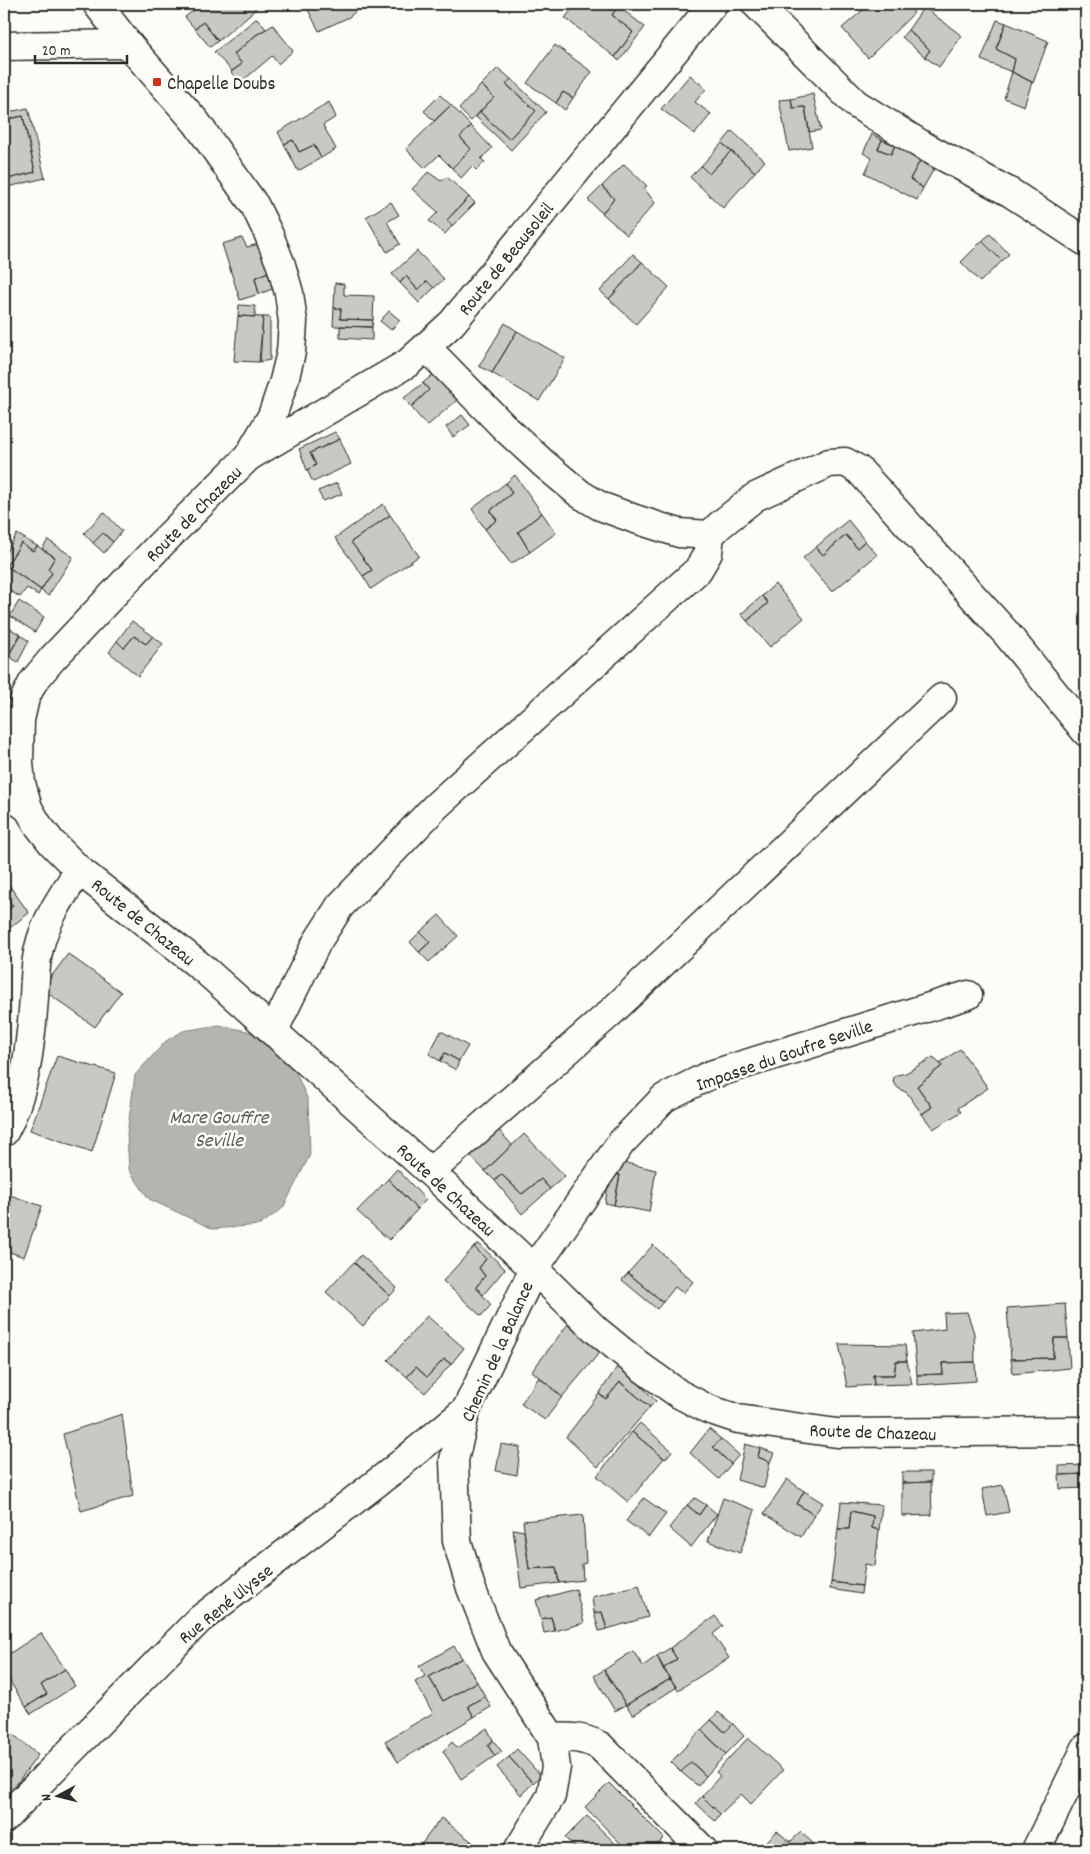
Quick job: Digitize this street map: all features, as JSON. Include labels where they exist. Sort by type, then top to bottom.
[{"type":"street","name":"Route de Chazeau","points":[[97,4],[128,44],[196,122],[255,206],[281,264],[289,293],[293,322],[291,352],[284,381],[272,416],[248,457],[159,546],[58,652],[33,682],[25,698],[20,720],[19,743],[21,783],[28,808],[38,826],[79,870],[205,970],[430,1172],[534,1268],[596,1330],[641,1367],[679,1394],[708,1408],[738,1419],[837,1433],[1086,1431]]},
{"type":"street","name":"Route de Beausoleil","points":[[248,457],[408,363],[452,323],[713,4]]},
{"type":"street","points":[[756,4],[856,104],[922,145],[1011,193],[1086,242]]},
{"type":"street","points":[[4,46],[128,44]]},
{"type":"street","points":[[426,346],[505,428],[580,494],[600,506],[634,519],[679,533],[710,535]]},
{"type":"street","points":[[274,1032],[317,942],[340,906],[436,806],[698,570],[708,553],[710,535],[720,525],[755,497],[829,463],[845,462],[859,470],[1006,633],[1086,732]]},
{"type":"street","points":[[430,1172],[608,1015],[942,698]]},
{"type":"street","points":[[4,791],[28,808]]},
{"type":"street","points":[[4,1132],[10,1121],[24,1077],[32,1022],[38,949],[46,921],[79,870]]},
{"type":"street","name":"Impasse du Goufre Seville","points":[[534,1268],[621,1143],[664,1098],[710,1075],[968,995]]},
{"type":"street","name":"Chemin de la Balance","points":[[518,1850],[551,1796],[556,1767],[552,1738],[496,1651],[471,1588],[457,1541],[454,1460],[466,1410],[534,1268]]},
{"type":"street","name":"Rue René Ulysse","points":[[4,1818],[199,1620],[392,1471],[466,1410]]},
{"type":"street","points":[[552,1738],[573,1737],[587,1740],[600,1746],[703,1850]]},
{"type":"street","points":[[1036,1850],[1086,1748]]},
{"type":"water","name":"Mare Gouffre Seville","points":[[219,1025],[251,1032],[295,1071],[308,1100],[310,1155],[283,1208],[260,1225],[213,1229],[149,1199],[129,1170],[127,1134],[135,1075],[166,1041],[183,1031]]},
{"type":"building","points":[[202,4],[252,4],[256,9],[218,41],[203,22],[195,29],[185,17]]},
{"type":"building","points":[[305,4],[360,4],[361,7],[349,17],[319,31]]},
{"type":"building","points":[[576,4],[615,4],[618,6],[612,15],[633,32],[615,57],[565,18]]},
{"type":"building","points":[[870,4],[905,4],[914,13],[868,58],[842,28]]},
{"type":"building","points":[[618,6],[645,27],[619,61],[615,57],[633,32],[612,15]]},
{"type":"building","points":[[924,7],[962,36],[939,67],[925,57],[930,50],[908,30]]},
{"type":"building","points":[[257,18],[266,29],[234,54],[242,64],[232,71],[214,52]]},
{"type":"building","points":[[997,20],[1006,23],[996,49],[1015,59],[1012,72],[981,60]]},
{"type":"building","points":[[203,22],[218,41],[210,47],[195,29]]},
{"type":"building","points":[[1006,23],[1048,41],[1033,83],[1012,72],[1015,59],[996,49]]},
{"type":"building","points":[[273,25],[293,51],[278,64],[272,56],[240,83],[231,72],[242,64],[234,54],[256,35]]},
{"type":"building","points":[[908,30],[930,50],[925,57],[902,37]]},
{"type":"building","points":[[555,45],[592,72],[573,98],[563,92],[556,103],[527,83]]},
{"type":"building","points":[[498,68],[511,79],[506,84],[536,111],[509,139],[480,112],[494,97],[481,85]]},
{"type":"building","points":[[1012,72],[1032,82],[1024,106],[1004,98]]},
{"type":"building","points":[[690,75],[706,89],[695,102],[711,114],[695,134],[661,109]]},
{"type":"building","points":[[511,79],[546,112],[511,150],[476,117],[480,112],[509,139],[536,111],[506,84]]},
{"type":"building","points":[[481,85],[494,97],[471,121],[459,109]]},
{"type":"building","points":[[563,92],[573,98],[565,110],[556,103]]},
{"type":"building","points":[[813,94],[821,130],[809,132],[805,107],[793,108],[791,99]]},
{"type":"building","points":[[440,95],[451,105],[434,121],[424,111]]},
{"type":"building","points":[[791,99],[793,108],[805,107],[812,147],[789,151],[779,100]]},
{"type":"building","points":[[329,102],[336,117],[323,125],[336,149],[321,158],[314,145],[299,152],[293,140],[284,144],[278,132]]},
{"type":"building","points":[[451,105],[471,126],[460,137],[471,149],[452,168],[439,155],[425,168],[406,149]]},
{"type":"building","points":[[28,108],[45,178],[4,188],[4,180],[35,172],[23,116],[4,120],[4,113]]},
{"type":"building","points":[[23,116],[35,172],[4,180],[4,120]]},
{"type":"building","points":[[471,126],[492,148],[481,159],[485,162],[476,170],[472,166],[461,178],[452,168],[471,149],[460,137]]},
{"type":"building","points":[[732,131],[765,161],[755,172],[722,143]]},
{"type":"building","points":[[872,134],[882,140],[878,149],[891,154],[895,145],[921,159],[910,179],[923,188],[917,200],[865,173],[872,158],[863,153]]},
{"type":"building","points":[[293,140],[299,152],[314,145],[321,158],[298,171],[284,144]]},
{"type":"building","points":[[882,140],[895,145],[891,154],[878,149]]},
{"type":"building","points":[[722,143],[731,151],[709,174],[701,166]]},
{"type":"building","points":[[731,151],[755,172],[723,208],[690,177],[701,166],[709,174]]},
{"type":"building","points":[[921,159],[935,167],[923,188],[910,179]]},
{"type":"building","points":[[624,164],[647,186],[644,188],[655,203],[627,235],[602,213],[614,199],[602,186]]},
{"type":"building","points":[[428,172],[441,181],[447,177],[469,197],[447,220],[452,226],[445,234],[429,221],[438,212],[412,189]]},
{"type":"building","points":[[602,186],[614,199],[602,213],[588,200]]},
{"type":"building","points":[[469,197],[475,203],[452,226],[447,220]]},
{"type":"building","points":[[391,202],[399,215],[387,222],[400,244],[387,252],[366,217]]},
{"type":"building","points":[[990,234],[1009,254],[1002,261],[982,241]]},
{"type":"building","points":[[242,238],[247,247],[259,244],[270,271],[255,278],[259,294],[240,300],[222,244]]},
{"type":"building","points":[[982,241],[1002,261],[980,282],[961,262]]},
{"type":"building","points":[[417,251],[444,279],[434,288],[427,281],[418,290],[406,276],[400,283],[392,274]]},
{"type":"building","points":[[633,254],[642,262],[609,299],[600,291]]},
{"type":"building","points":[[642,262],[669,287],[636,324],[609,299]]},
{"type":"building","points":[[270,271],[275,288],[259,294],[255,278]]},
{"type":"building","points":[[406,276],[418,290],[427,281],[434,288],[419,303],[400,283]]},
{"type":"building","points":[[335,283],[344,284],[344,295],[374,296],[373,320],[340,319],[341,309],[334,308]]},
{"type":"building","points":[[239,305],[255,306],[255,317],[238,316]]},
{"type":"building","points":[[334,308],[341,309],[340,319],[373,320],[372,327],[333,326]]},
{"type":"building","points":[[389,311],[400,320],[391,330],[380,321]]},
{"type":"building","points":[[238,316],[263,317],[259,362],[234,361]]},
{"type":"building","points":[[263,317],[270,317],[270,360],[260,362]]},
{"type":"building","points":[[505,323],[517,331],[492,373],[479,366]]},
{"type":"building","points":[[340,326],[372,327],[372,340],[340,338]]},
{"type":"building","points":[[517,331],[565,358],[539,401],[492,373]]},
{"type":"building","points":[[436,372],[457,400],[427,426],[411,407],[429,390],[423,383]]},
{"type":"building","points":[[423,383],[429,390],[411,407],[404,398]]},
{"type":"building","points":[[462,415],[470,425],[453,437],[446,427]]},
{"type":"building","points":[[335,432],[340,439],[310,453],[316,465],[307,470],[299,449]]},
{"type":"building","points":[[340,439],[351,464],[313,482],[307,470],[316,465],[310,453]]},
{"type":"building","points":[[515,475],[542,513],[518,532],[530,552],[511,564],[485,529],[497,520],[490,511],[512,493],[506,483]]},
{"type":"building","points":[[337,483],[342,494],[323,501],[318,491]]},
{"type":"building","points":[[506,483],[512,493],[490,511],[497,520],[485,529],[472,509]]},
{"type":"building","points":[[383,504],[390,515],[351,542],[372,570],[363,576],[335,538]]},
{"type":"building","points":[[104,512],[122,531],[113,542],[103,533],[93,543],[84,533]]},
{"type":"building","points":[[542,513],[556,533],[530,552],[518,532]]},
{"type":"building","points":[[390,515],[419,556],[371,589],[363,576],[372,570],[351,542]]},
{"type":"building","points":[[848,520],[865,541],[857,548],[846,535],[823,555],[816,547]]},
{"type":"building","points":[[103,533],[113,542],[104,553],[93,543]]},
{"type":"building","points":[[17,534],[37,546],[33,551],[21,543],[7,565],[4,563],[4,556]]},
{"type":"building","points":[[846,535],[857,548],[865,541],[877,555],[832,592],[803,558],[816,547],[823,555]]},
{"type":"building","points":[[48,540],[73,557],[48,596],[41,590],[52,573],[48,569],[55,557],[42,549]]},
{"type":"building","points":[[21,543],[33,551],[37,546],[55,557],[48,569],[52,573],[41,590],[4,564],[7,565]]},
{"type":"building","points":[[4,564],[41,590],[38,595],[27,588],[20,597],[4,587]]},
{"type":"building","points":[[775,584],[804,618],[770,647],[747,621],[768,603],[762,596]]},
{"type":"building","points":[[762,596],[768,603],[747,621],[741,614]]},
{"type":"building","points":[[19,601],[44,617],[35,632],[10,616]]},
{"type":"building","points":[[132,621],[153,636],[146,644],[134,636],[124,648],[117,641]]},
{"type":"building","points":[[7,627],[21,635],[8,656],[4,653],[4,631]]},
{"type":"building","points":[[20,635],[29,641],[18,662],[8,656]]},
{"type":"building","points":[[134,636],[146,644],[153,636],[163,644],[138,676],[109,652],[117,641],[124,648]]},
{"type":"building","points":[[4,878],[29,913],[4,932],[4,913],[13,906],[4,894]]},
{"type":"building","points":[[4,894],[13,906],[4,913]]},
{"type":"building","points":[[439,915],[458,936],[429,962],[419,952],[430,942],[420,932]]},
{"type":"building","points":[[420,932],[430,942],[419,952],[410,942]]},
{"type":"building","points":[[68,954],[121,992],[95,1027],[42,989]]},
{"type":"building","points":[[441,1031],[468,1046],[459,1061],[445,1053],[440,1061],[429,1054]]},
{"type":"building","points":[[960,1049],[988,1088],[958,1108],[961,1112],[933,1129],[922,1114],[932,1107],[917,1086],[942,1066],[940,1063]]},
{"type":"building","points":[[445,1053],[459,1061],[456,1070],[440,1061]]},
{"type":"building","points":[[57,1056],[116,1073],[92,1152],[30,1130]]},
{"type":"building","points":[[933,1057],[942,1066],[917,1086],[932,1107],[922,1114],[907,1093],[898,1088],[893,1082],[894,1077],[897,1075],[906,1073]]},
{"type":"building","points":[[495,1126],[512,1145],[485,1171],[467,1152]]},
{"type":"building","points":[[524,1134],[565,1176],[550,1189],[541,1179],[522,1194],[501,1174],[495,1181],[485,1171]]},
{"type":"building","points":[[613,1160],[656,1170],[649,1212],[614,1205],[620,1175],[610,1174]]},
{"type":"building","points":[[397,1169],[426,1200],[417,1209],[388,1179]]},
{"type":"building","points":[[501,1174],[522,1194],[541,1179],[550,1189],[522,1214],[495,1181]]},
{"type":"building","points":[[610,1174],[620,1175],[614,1205],[605,1203]]},
{"type":"building","points":[[388,1179],[417,1209],[419,1208],[389,1240],[357,1211]]},
{"type":"building","points":[[4,1193],[42,1206],[24,1257],[4,1250]]},
{"type":"building","points":[[479,1244],[505,1269],[483,1295],[476,1287],[485,1276],[479,1268],[486,1259],[474,1247]]},
{"type":"building","points":[[653,1245],[693,1282],[683,1293],[675,1287],[663,1302],[628,1273]]},
{"type":"building","points":[[474,1247],[486,1259],[479,1268],[485,1276],[476,1287],[491,1305],[481,1316],[443,1281]]},
{"type":"building","points":[[361,1255],[397,1288],[390,1296],[354,1263]]},
{"type":"building","points":[[354,1262],[390,1296],[363,1326],[326,1292]]},
{"type":"building","points":[[628,1273],[663,1302],[657,1309],[622,1280]]},
{"type":"building","points":[[1065,1304],[1068,1338],[1054,1338],[1053,1358],[1011,1359],[1007,1308]]},
{"type":"building","points":[[967,1312],[974,1333],[975,1362],[942,1363],[943,1374],[917,1375],[913,1333],[945,1329],[944,1313]]},
{"type":"building","points":[[427,1316],[464,1348],[451,1364],[444,1359],[427,1377],[416,1367],[407,1377],[388,1360]]},
{"type":"building","points":[[568,1324],[600,1352],[562,1397],[532,1371]]},
{"type":"building","points":[[1054,1338],[1068,1338],[1070,1368],[1013,1374],[1011,1359],[1053,1358]]},
{"type":"building","points":[[839,1344],[905,1345],[907,1361],[896,1361],[894,1375],[873,1375],[874,1385],[847,1387]]},
{"type":"building","points":[[444,1359],[451,1364],[425,1393],[407,1377],[416,1367],[427,1377]]},
{"type":"building","points":[[896,1361],[907,1361],[912,1384],[874,1385],[873,1375],[894,1375]]},
{"type":"building","points":[[975,1362],[976,1381],[917,1385],[917,1375],[943,1374],[942,1363]]},
{"type":"building","points":[[619,1364],[656,1401],[650,1407],[620,1382],[606,1399],[599,1394]]},
{"type":"building","points":[[539,1377],[562,1397],[545,1420],[521,1404]]},
{"type":"building","points":[[620,1382],[650,1407],[598,1467],[566,1437],[599,1394],[606,1399]]},
{"type":"building","points":[[122,1414],[133,1496],[81,1511],[63,1434]]},
{"type":"building","points":[[640,1423],[672,1451],[665,1459],[632,1432]]},
{"type":"building","points":[[709,1429],[721,1439],[713,1447],[731,1464],[719,1479],[690,1453]]},
{"type":"building","points":[[632,1432],[664,1458],[628,1502],[597,1476]]},
{"type":"building","points":[[721,1439],[739,1455],[731,1464],[713,1447]]},
{"type":"building","points":[[501,1444],[520,1447],[517,1475],[496,1471]]},
{"type":"building","points":[[745,1444],[760,1448],[758,1457],[770,1462],[764,1488],[737,1480]]},
{"type":"building","points":[[760,1448],[774,1453],[770,1462],[758,1457]]},
{"type":"building","points":[[1086,1465],[1086,1474],[1059,1475],[1059,1466]]},
{"type":"building","points":[[902,1472],[931,1472],[931,1482],[902,1483]]},
{"type":"building","points":[[1086,1474],[1086,1488],[1060,1489],[1059,1475]]},
{"type":"building","points":[[787,1479],[804,1491],[797,1504],[814,1515],[801,1537],[764,1514]]},
{"type":"building","points":[[931,1482],[932,1515],[902,1516],[902,1483]]},
{"type":"building","points":[[1003,1485],[1009,1512],[987,1516],[982,1489]]},
{"type":"building","points":[[804,1491],[823,1503],[814,1515],[797,1504]]},
{"type":"building","points":[[644,1498],[666,1514],[649,1537],[626,1521]]},
{"type":"building","points":[[695,1498],[706,1505],[699,1515],[687,1505]]},
{"type":"building","points":[[723,1498],[755,1510],[740,1553],[708,1541]]},
{"type":"building","points":[[841,1502],[882,1505],[879,1530],[872,1528],[873,1516],[851,1511],[849,1529],[838,1529]]},
{"type":"building","points":[[687,1505],[699,1515],[706,1505],[717,1514],[691,1547],[669,1528]]},
{"type":"building","points":[[851,1511],[873,1516],[872,1528],[879,1530],[875,1566],[865,1564],[862,1586],[831,1582],[838,1529],[849,1529]]},
{"type":"building","points":[[583,1515],[586,1563],[582,1564],[583,1580],[559,1583],[556,1567],[529,1569],[523,1521]]},
{"type":"building","points":[[513,1529],[524,1531],[529,1569],[556,1567],[559,1583],[521,1588]]},
{"type":"building","points":[[831,1582],[862,1586],[861,1594],[830,1589]]},
{"type":"building","points":[[639,1585],[648,1617],[607,1629],[602,1612],[594,1613],[592,1597]]},
{"type":"building","points":[[576,1589],[584,1623],[555,1631],[551,1617],[541,1619],[536,1600]]},
{"type":"building","points":[[602,1612],[607,1629],[599,1631],[594,1613]]},
{"type":"building","points":[[715,1616],[723,1626],[713,1634],[729,1658],[678,1690],[663,1669],[677,1659],[670,1648]]},
{"type":"building","points":[[551,1617],[555,1631],[544,1633],[541,1619]]},
{"type":"building","points":[[41,1633],[65,1669],[41,1685],[47,1694],[26,1707],[4,1672],[4,1657]]},
{"type":"building","points":[[454,1646],[462,1658],[429,1677],[443,1701],[477,1682],[485,1696],[468,1706],[474,1717],[398,1762],[385,1741],[433,1713],[415,1682],[425,1676],[419,1666]]},
{"type":"building","points":[[670,1648],[677,1659],[663,1669],[657,1656]]},
{"type":"building","points":[[633,1651],[643,1666],[657,1656],[670,1679],[626,1705],[604,1670]]},
{"type":"building","points":[[462,1658],[477,1682],[443,1701],[429,1677]]},
{"type":"building","points":[[65,1669],[75,1686],[31,1714],[26,1707],[47,1694],[41,1685]]},
{"type":"building","points":[[604,1670],[626,1705],[615,1711],[594,1676]]},
{"type":"building","points":[[670,1679],[677,1687],[633,1715],[626,1705]]},
{"type":"building","points":[[485,1696],[491,1707],[474,1717],[468,1706]]},
{"type":"building","points":[[718,1712],[733,1724],[725,1732],[711,1720]]},
{"type":"building","points":[[711,1720],[725,1732],[733,1724],[744,1736],[726,1754],[701,1730]]},
{"type":"building","points":[[4,1727],[38,1755],[4,1801]]},
{"type":"building","points":[[487,1728],[493,1740],[488,1746],[495,1756],[461,1779],[443,1751],[452,1742],[458,1748]]},
{"type":"building","points":[[701,1730],[726,1754],[706,1776],[691,1762],[681,1772],[671,1762]]},
{"type":"building","points":[[748,1738],[783,1770],[751,1804],[741,1794],[720,1814],[702,1796],[720,1776],[716,1772]]},
{"type":"building","points":[[493,1740],[502,1752],[495,1756],[488,1746]]},
{"type":"building","points":[[517,1749],[541,1776],[533,1783],[509,1757]]},
{"type":"building","points":[[509,1757],[533,1783],[521,1795],[497,1767]]},
{"type":"building","points":[[691,1762],[706,1776],[698,1786],[681,1772]]},
{"type":"building","points":[[609,1783],[664,1838],[652,1850],[627,1850],[585,1807]]},
{"type":"building","points":[[702,1796],[720,1814],[715,1821],[696,1803]]},
{"type":"building","points":[[587,1816],[622,1850],[578,1850],[565,1838]]},
{"type":"building","points":[[441,1818],[471,1841],[464,1850],[417,1850]]},
{"type":"building","points":[[777,1831],[790,1842],[801,1832],[820,1850],[766,1850],[762,1846]]},
{"type":"building","points":[[471,1841],[482,1850],[464,1850]]},
{"type":"place","name":"Chapelle Doubs","points":[[157,82]]}]
